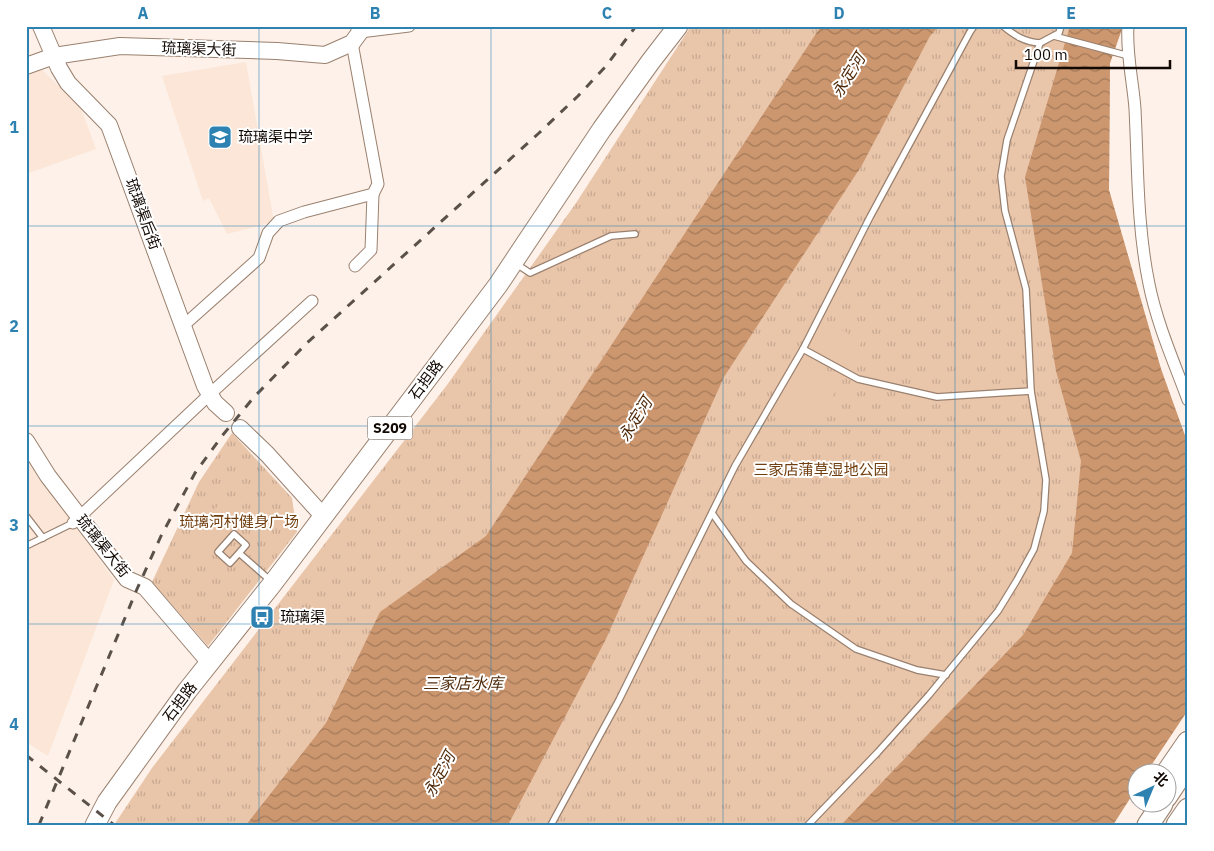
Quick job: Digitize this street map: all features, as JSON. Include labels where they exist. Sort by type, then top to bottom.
[{"type":"highway","points":[[1173,764],[1188,742]]},
{"type":"highway","points":[[1176,782],[1188,764]]},
{"type":"highway","points":[[1177,825],[1188,809]]},
{"type":"highway","points":[[1134,825],[1141,814]]},
{"type":"highway","points":[[1148,825],[1155,814]]},
{"type":"main road","name":"石担路","points":[[95,825],[107,802],[187,691],[324,517],[498,285],[608,121],[678,26]]},
{"type":"street","name":"琉璃渠后街","points":[[41,26],[68,83],[109,125],[210,394],[215,403],[226,413]]},
{"type":"street","points":[[356,266],[370,250],[373,194],[378,184],[357,34],[409,26]]},
{"type":"street","points":[[1128,26],[1128,56],[1134,88],[1139,215],[1150,285],[1164,335],[1188,400]]},
{"type":"street","name":"琉璃渠大街","points":[[26,66],[54,56],[120,46],[278,51],[325,55],[357,34]]},
{"type":"street","points":[[183,326],[259,258],[268,232],[279,221],[304,212],[373,194]]},
{"type":"street","points":[[76,520],[312,301]]},
{"type":"street","points":[[240,428],[267,454],[324,517]]},
{"type":"street","name":"琉璃渠大街","points":[[26,441],[76,520],[127,578],[145,588],[210,663]]},
{"type":"lane","points":[[551,825],[619,700],[735,466],[803,349],[870,217],[974,26]]},
{"type":"lane","points":[[1003,26],[1015,37],[1040,43],[1059,33],[1062,26]]},
{"type":"lane","points":[[1054,36],[1128,56]]},
{"type":"lane","points":[[808,825],[878,752],[946,675],[998,611],[1034,549],[1044,511],[1046,480],[1031,391],[1026,289],[1005,211],[1001,176],[1008,140],[1040,43]]},
{"type":"lane","points":[[513,262],[530,273],[611,236],[636,234]]},
{"type":"lane","points":[[803,349],[858,379],[937,397],[1031,391]]},
{"type":"lane","points":[[712,513],[746,561],[791,604],[856,648],[917,670],[946,675]]},
{"type":"lane","points":[[26,516],[43,538]]},
{"type":"lane","points":[[26,546],[76,520]]},
{"type":"lane","points":[[234,534],[246,545],[239,552],[230,563],[218,552],[234,534]]},
{"type":"lane","points":[[239,552],[273,583]]},
{"type":"shaded area","name":"琉璃渠中学","points":[[246,62],[274,222],[227,234],[209,198],[203,201],[162,76]]},
{"type":"shaded area","points":[[41,69],[80,106],[96,149],[26,174],[26,75]]},
{"type":"shaded area","points":[[26,456],[114,580],[48,756],[26,742]]},
{"type":"green space","name":"三家店蒲草湿地公园","points":[[691,26],[1123,26],[1110,63],[1109,190],[1161,369],[1188,444],[1188,710],[1152,764],[1126,764],[1126,805],[1113,825],[114,825],[152,768],[447,385],[576,203]]},
{"type":"green space","points":[[822,319],[862,341],[846,370],[806,349]]},
{"type":"green space","points":[[801,359],[841,382],[809,437],[769,414]]},
{"type":"green space","name":"琉璃河村健身广场","points":[[232,433],[292,498],[297,532],[208,646],[152,582],[199,482]]},
{"type":"green space","points":[[221,502],[242,520],[206,563],[185,545]]},
{"type":"water","name":"三家店水库","points":[[821,26],[939,26],[930,36],[862,165],[724,377],[605,641],[508,825],[246,825],[326,723],[380,612],[486,536]]},
{"type":"water","points":[[1070,26],[1123,26],[1110,63],[1109,190],[1161,369],[1188,444],[1188,710],[1152,764],[1126,764],[1126,805],[1113,825],[841,825],[1023,635],[1072,553],[1081,461],[1056,371],[1025,177]]},
{"type":"railway","points":[[39,825],[161,536],[195,473],[222,436],[254,397],[307,343],[578,96],[606,66],[636,26]]},
{"type":"railway","points":[[26,755],[114,825]]},
{"type":"place","name":"琉璃渠中学","points":[[220,137]]},
{"type":"place","name":"琉璃渠","points":[[262,617]]},
{"type":"water label","name":"永定河","points":[[848,75]]},
{"type":"water label","name":"永定河","points":[[635,419]]},
{"type":"water label","name":"永定河","points":[[439,774]]}]
